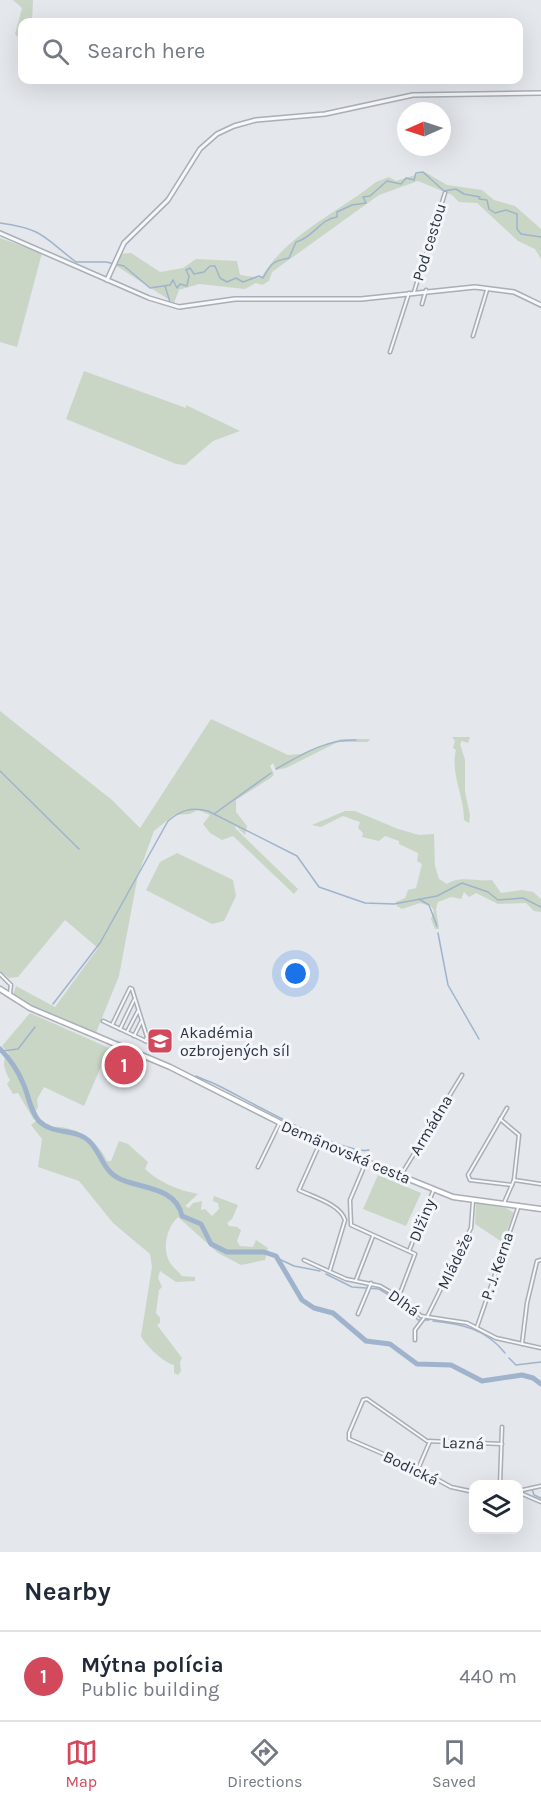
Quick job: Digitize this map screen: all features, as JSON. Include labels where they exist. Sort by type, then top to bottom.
[{"type":"main road","name":"Demänovská cesta","points":[[0,989],[40,1013],[161,1063],[320,1143],[434,1190],[473,1201],[541,1209]]},
{"type":"street","points":[[107,280],[116,258],[131,235],[170,197],[200,149],[217,134],[243,122],[325,114],[413,95],[541,93]]},
{"type":"street","name":"Pod cestou","points":[[414,292],[445,193]]},
{"type":"street","points":[[0,233],[155,300],[183,307],[227,299],[352,300],[426,290],[488,287],[514,292],[541,305]]},
{"type":"street","points":[[473,336],[488,287]]},
{"type":"street","points":[[422,304],[426,290]]},
{"type":"street","points":[[390,352],[409,293]]},
{"type":"street","points":[[0,974],[11,985],[9,996]]},
{"type":"street","points":[[112,1025],[130,988],[147,1037],[146,1041]]},
{"type":"street","points":[[126,996],[135,1001]]},
{"type":"street","points":[[120,1029],[135,1001]]},
{"type":"street","points":[[127,1032],[138,1009]]},
{"type":"street","points":[[104,1021],[152,1044]]},
{"type":"street","points":[[134,1036],[142,1021]]},
{"type":"street","name":"Armádna","points":[[401,1176],[462,1075]]},
{"type":"street","points":[[507,1108],[468,1175],[470,1180],[513,1185]]},
{"type":"street","points":[[500,1119],[519,1135],[513,1185],[504,1204]]},
{"type":"street","points":[[258,1167],[279,1124]]},
{"type":"street","points":[[320,1143],[299,1190],[339,1210],[345,1220],[351,1222]]},
{"type":"street","points":[[366,1162],[350,1200],[353,1228],[409,1251]]},
{"type":"street","points":[[514,1180],[541,1184]]},
{"type":"street","name":"Dlžiny","points":[[399,1297],[415,1256],[409,1251],[434,1190]]},
{"type":"street","name":"Mládeže","points":[[415,1340],[415,1330],[425,1318],[472,1226],[473,1201]]},
{"type":"street","name":"P. J. Kerna","points":[[477,1327],[519,1205]]},
{"type":"street","points":[[330,1269],[345,1220]]},
{"type":"street","points":[[356,1280],[373,1236]]},
{"type":"street","name":"Dlhá","points":[[304,1260],[399,1297],[425,1318],[464,1322],[496,1338],[541,1348]]},
{"type":"street","points":[[522,1344],[531,1279],[537,1261],[541,1260]]},
{"type":"street","points":[[358,1314],[369,1286]]},
{"type":"street","name":"Bodická","points":[[365,1399],[349,1433],[349,1439],[418,1469],[451,1487],[469,1491]]},
{"type":"street","name":"Lazná","points":[[365,1399],[430,1441],[502,1444]]},
{"type":"street","points":[[500,1480],[502,1427]]},
{"type":"street","points":[[418,1469],[430,1441]]},
{"type":"street","points":[[523,1490],[541,1486]]},
{"type":"street","points":[[527,1488],[528,1496]]},
{"type":"street","points":[[523,1494],[541,1502]]},
{"type":"green space","points":[[13,0],[33,0],[32,18],[19,18],[22,8]]},
{"type":"green space","points":[[425,172],[447,185],[482,190],[494,200],[515,206],[541,229],[541,259],[535,249],[518,241],[477,203],[459,202],[452,195],[418,181],[379,195],[272,272],[269,281],[262,285],[256,283],[245,289],[199,284],[179,290],[174,303],[115,265],[120,254],[131,253],[160,272],[183,268],[196,259],[237,261],[240,275],[261,278],[284,249],[298,237],[376,182],[389,177],[396,181]]},
{"type":"green space","points":[[0,238],[42,253],[17,347],[0,342]]},
{"type":"green space","points":[[84,371],[186,408],[186,405],[240,431],[213,441],[185,465],[176,464],[66,419]]},
{"type":"green space","points":[[0,711],[112,800],[140,828],[211,719],[288,755],[301,754],[341,739],[370,739],[368,742],[338,742],[286,768],[276,770],[273,763],[270,766],[274,774],[272,777],[236,800],[236,812],[247,826],[245,835],[236,826],[235,828],[298,889],[294,894],[233,836],[222,840],[210,833],[203,824],[210,815],[198,810],[190,814],[174,815],[154,831],[138,875],[119,976],[95,1035],[31,1006],[13,995],[16,986],[55,1007],[98,948],[65,920],[18,977],[9,978],[0,971]]},
{"type":"green space","points":[[452,737],[470,737],[468,743],[462,741],[460,744],[465,760],[465,792],[470,815],[469,823],[464,820],[456,776],[456,750],[453,748],[455,741]]},
{"type":"green space","points":[[345,811],[355,811],[419,835],[434,834],[435,866],[439,879],[447,884],[463,879],[492,880],[501,893],[522,890],[533,892],[541,899],[541,912],[534,911],[526,903],[498,904],[476,893],[469,897],[464,892],[461,899],[451,897],[438,902],[436,909],[439,929],[435,929],[431,919],[434,911],[431,906],[420,903],[402,909],[397,906],[396,902],[405,898],[408,890],[416,888],[422,864],[417,861],[418,853],[399,844],[399,841],[385,836],[379,841],[362,837],[363,833],[358,828],[360,822],[343,816],[321,827],[312,825]]},
{"type":"green space","points":[[177,853],[233,880],[236,896],[224,921],[212,924],[146,890],[160,862]]},
{"type":"green space","points":[[30,1013],[109,1048],[84,1106],[44,1087],[37,1099],[38,1107],[34,1120],[18,1093],[13,1094],[7,1084],[10,1080],[4,1062],[9,1054],[2,1046]]},
{"type":"green space","points":[[37,1120],[50,1131],[50,1127],[59,1127],[84,1135],[98,1146],[107,1161],[111,1161],[119,1141],[128,1144],[148,1162],[145,1169],[157,1178],[176,1188],[198,1194],[185,1206],[189,1208],[193,1203],[202,1201],[201,1210],[205,1209],[212,1216],[219,1209],[218,1203],[213,1201],[214,1196],[238,1205],[232,1219],[227,1223],[241,1230],[237,1241],[240,1246],[253,1247],[256,1240],[268,1248],[265,1260],[241,1265],[218,1253],[178,1217],[174,1221],[167,1238],[167,1256],[182,1276],[195,1277],[195,1281],[176,1282],[160,1271],[158,1278],[162,1287],[159,1290],[156,1313],[160,1318],[160,1323],[157,1325],[182,1358],[181,1371],[178,1375],[174,1373],[174,1365],[155,1353],[141,1336],[152,1267],[150,1254],[113,1223],[79,1181],[38,1167],[42,1139],[31,1125]]},
{"type":"green space","points":[[378,1175],[421,1193],[406,1226],[363,1209]]},
{"type":"green space","points":[[476,1203],[506,1208],[514,1213],[502,1242],[475,1224]]},
{"type":"waterway","points":[[0,223],[35,231],[76,262],[106,262],[124,266],[150,288],[170,285],[173,280],[177,288],[180,284],[187,286],[189,276],[186,270],[190,268],[194,274],[204,272],[210,266],[215,266],[220,278],[227,282],[236,278],[243,282],[259,276],[263,278],[273,264],[289,258],[296,242],[307,237],[326,221],[337,217],[337,212],[352,205],[366,203],[363,197],[370,196],[387,181],[401,184],[406,178],[414,180],[416,173],[423,172],[444,191],[456,189],[464,194],[487,200],[489,209],[495,213],[506,210],[517,214],[517,229],[521,234],[541,237]]},
{"type":"waterway","points":[[165,286],[170,302]]},
{"type":"waterway","points":[[276,769],[324,745],[356,740]]},
{"type":"waterway","points":[[0,771],[79,849]]},
{"type":"waterway","points":[[214,814],[271,773]]},
{"type":"waterway","points":[[53,1004],[100,943],[168,821],[186,810],[208,811],[297,856],[319,887],[365,903],[394,904],[437,896],[462,883],[488,892],[498,900],[523,898],[541,907]]},
{"type":"waterway","points":[[419,899],[429,905],[437,926]]},
{"type":"waterway","points":[[438,933],[448,985],[479,1039]]},
{"type":"waterway","points":[[2,1051],[18,1049],[35,1027]]},
{"type":"waterway","points":[[0,1049],[19,1074],[34,1113],[45,1126],[84,1137],[94,1146],[113,1175],[165,1194],[178,1206],[182,1216],[201,1224],[211,1244],[227,1252],[264,1252],[276,1256],[302,1300],[314,1308],[333,1313],[366,1341],[390,1344],[417,1364],[451,1365],[482,1381],[522,1375],[533,1378],[541,1384]]},
{"type":"waterway","points":[[196,1076],[338,1144],[369,1150]]},
{"type":"waterway","points":[[279,1259],[294,1266],[320,1271]]},
{"type":"waterway","points":[[326,1274],[352,1287],[379,1289],[402,1303],[418,1320],[429,1320]]},
{"type":"waterway","points":[[433,1321],[473,1329],[490,1338],[505,1353]]},
{"type":"waterway","points":[[509,1358],[516,1365],[541,1362]]},
{"type":"waterway","points":[[532,1489],[534,1495],[541,1498]]},
{"type":"place","name":"Akadémia ozbrojených síl","points":[[160,1041]]},
{"type":"place","name":"Mýtna polícia","points":[[124,1065]]}]
